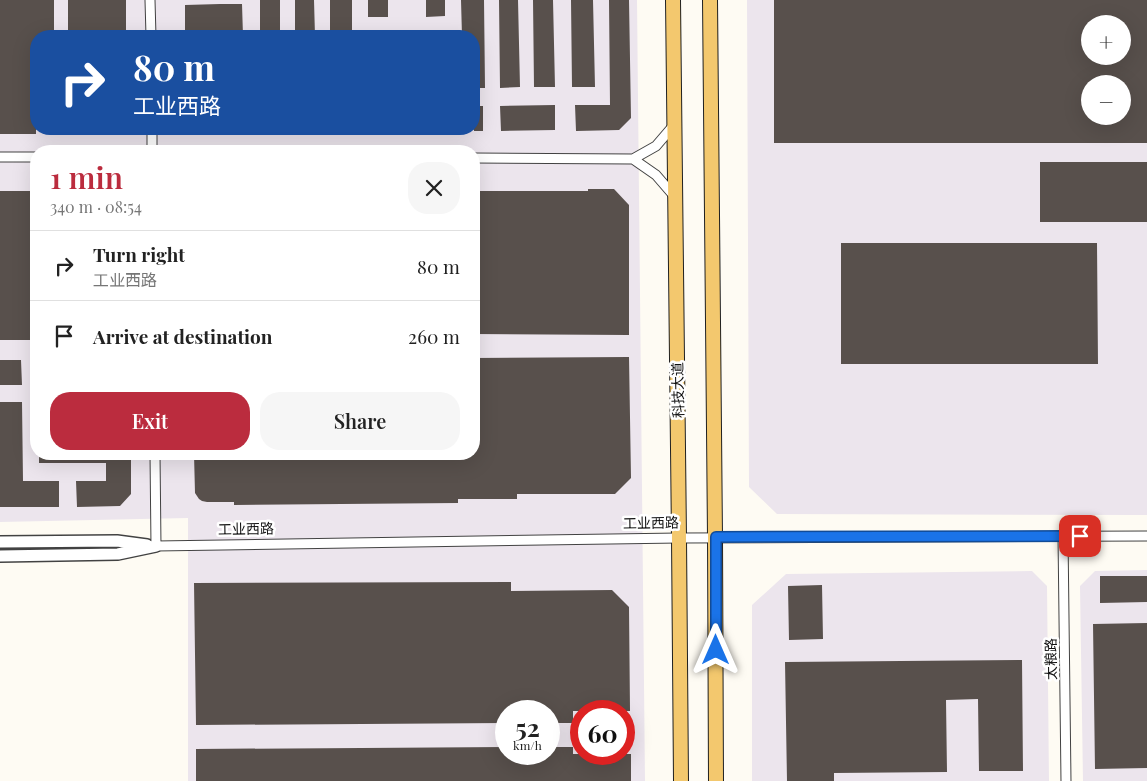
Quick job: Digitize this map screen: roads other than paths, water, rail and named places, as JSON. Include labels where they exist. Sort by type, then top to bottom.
[{"type":"main road","name":"科技大道","points":[[673,0],[681,781]]},
{"type":"main road","points":[[710,0],[716,537],[716,781]]},
{"type":"street","points":[[150,0],[151,30]]},
{"type":"street","points":[[480,158],[633,159],[656,146],[674,125]]},
{"type":"street","points":[[0,157],[30,158]]},
{"type":"street","points":[[633,159],[656,176],[675,197]]},
{"type":"street","points":[[155,460],[156,546]]},
{"type":"street","name":"太粮路","points":[[1063,536],[1066,781]]},
{"type":"street","name":"工业西路","points":[[0,542],[117,541],[156,546],[716,537],[1147,536]]},
{"type":"street","name":"工业西路","points":[[0,556],[118,554],[156,546]]}]
